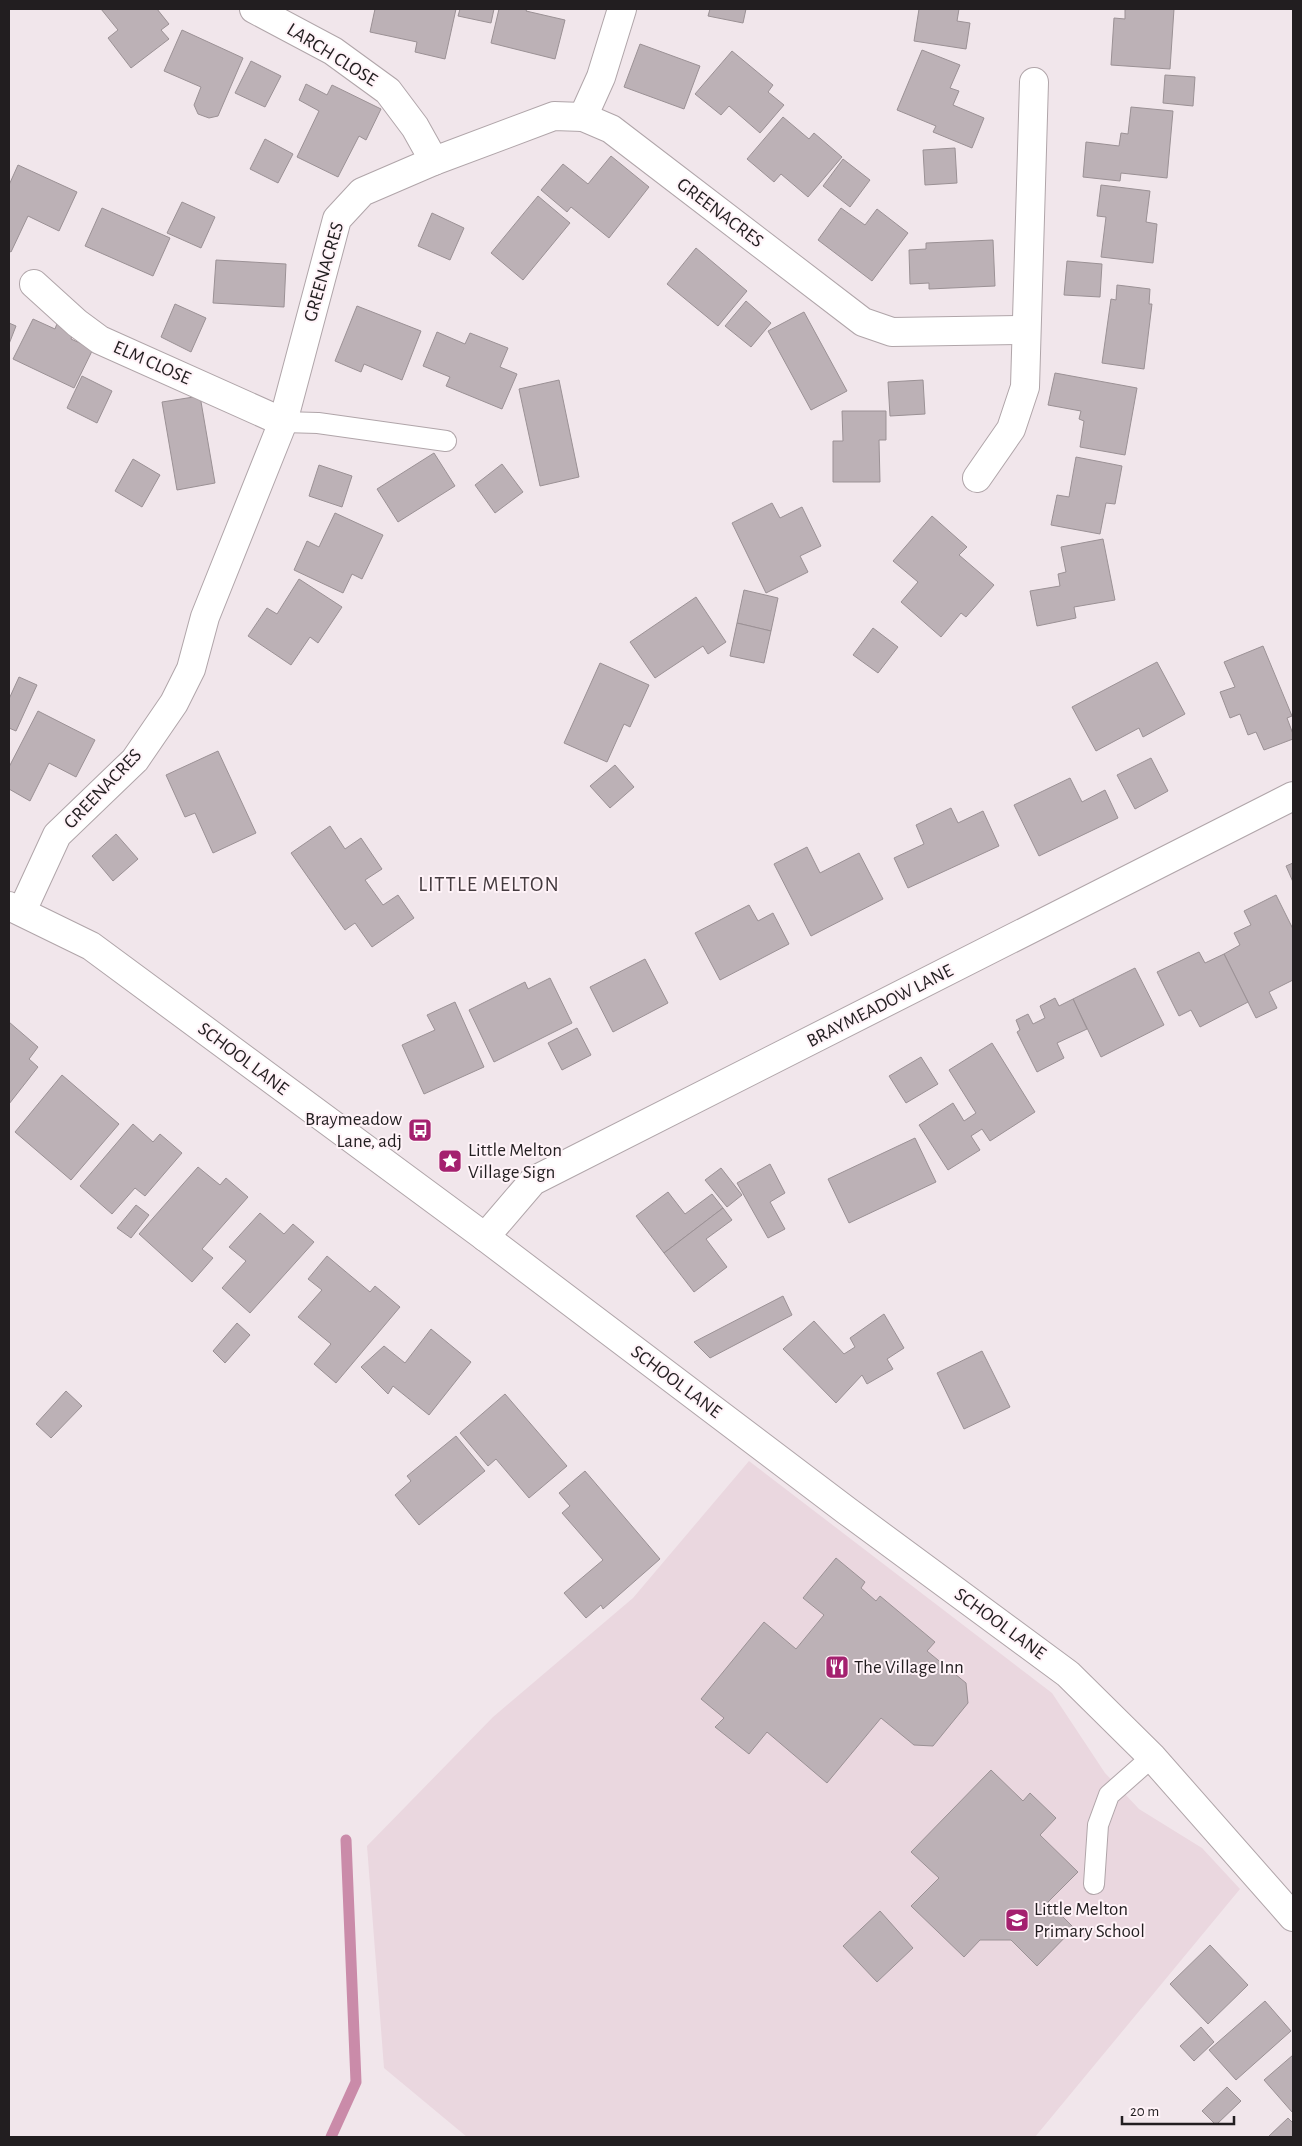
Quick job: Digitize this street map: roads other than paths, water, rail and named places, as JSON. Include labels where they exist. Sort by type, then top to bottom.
[{"type":"street","name":"LARCH CLOSE","points":[[254,9],[333,51],[388,91],[415,127],[434,161]]},
{"type":"street","points":[[583,117],[601,77],[622,9]]},
{"type":"street","points":[[977,478],[1011,429],[1025,386],[1034,82]]},
{"type":"street","name":"GREENACRES","points":[[15,909],[57,835],[135,760],[174,703],[191,669],[205,617],[283,422],[337,219],[362,192],[434,161],[554,116],[583,117],[611,129],[863,322],[892,332],[1026,330]]},
{"type":"street","name":"ELM CLOSE","points":[[34,284],[77,323],[100,340],[283,422]]},
{"type":"street","name":"BRAYMEADOW LANE","points":[[485,1238],[534,1181],[1293,796]]},
{"type":"street","name":"SCHOOL LANE","points":[[15,909],[91,946],[1068,1674],[1152,1757],[1293,1917]]},
{"type":"lane","points":[[283,422],[318,424],[446,441]]},
{"type":"lane","points":[[1094,1884],[1098,1825],[1109,1795],[1152,1757]]},
{"type":"waterway","points":[[331,2137],[356,2082],[346,1840]]},
{"type":"place","name":"Braymeadow Lane, adj","points":[[420,1130]]},
{"type":"place","name":"Little Melton Village Sign","points":[[450,1161]]},
{"type":"place","name":"The Village Inn","points":[[837,1667]]},
{"type":"place","name":"Little Melton Primary School","points":[[1017,1920]]},
{"type":"district","name":"LITTLE MELTON","points":[[489,884]]}]
